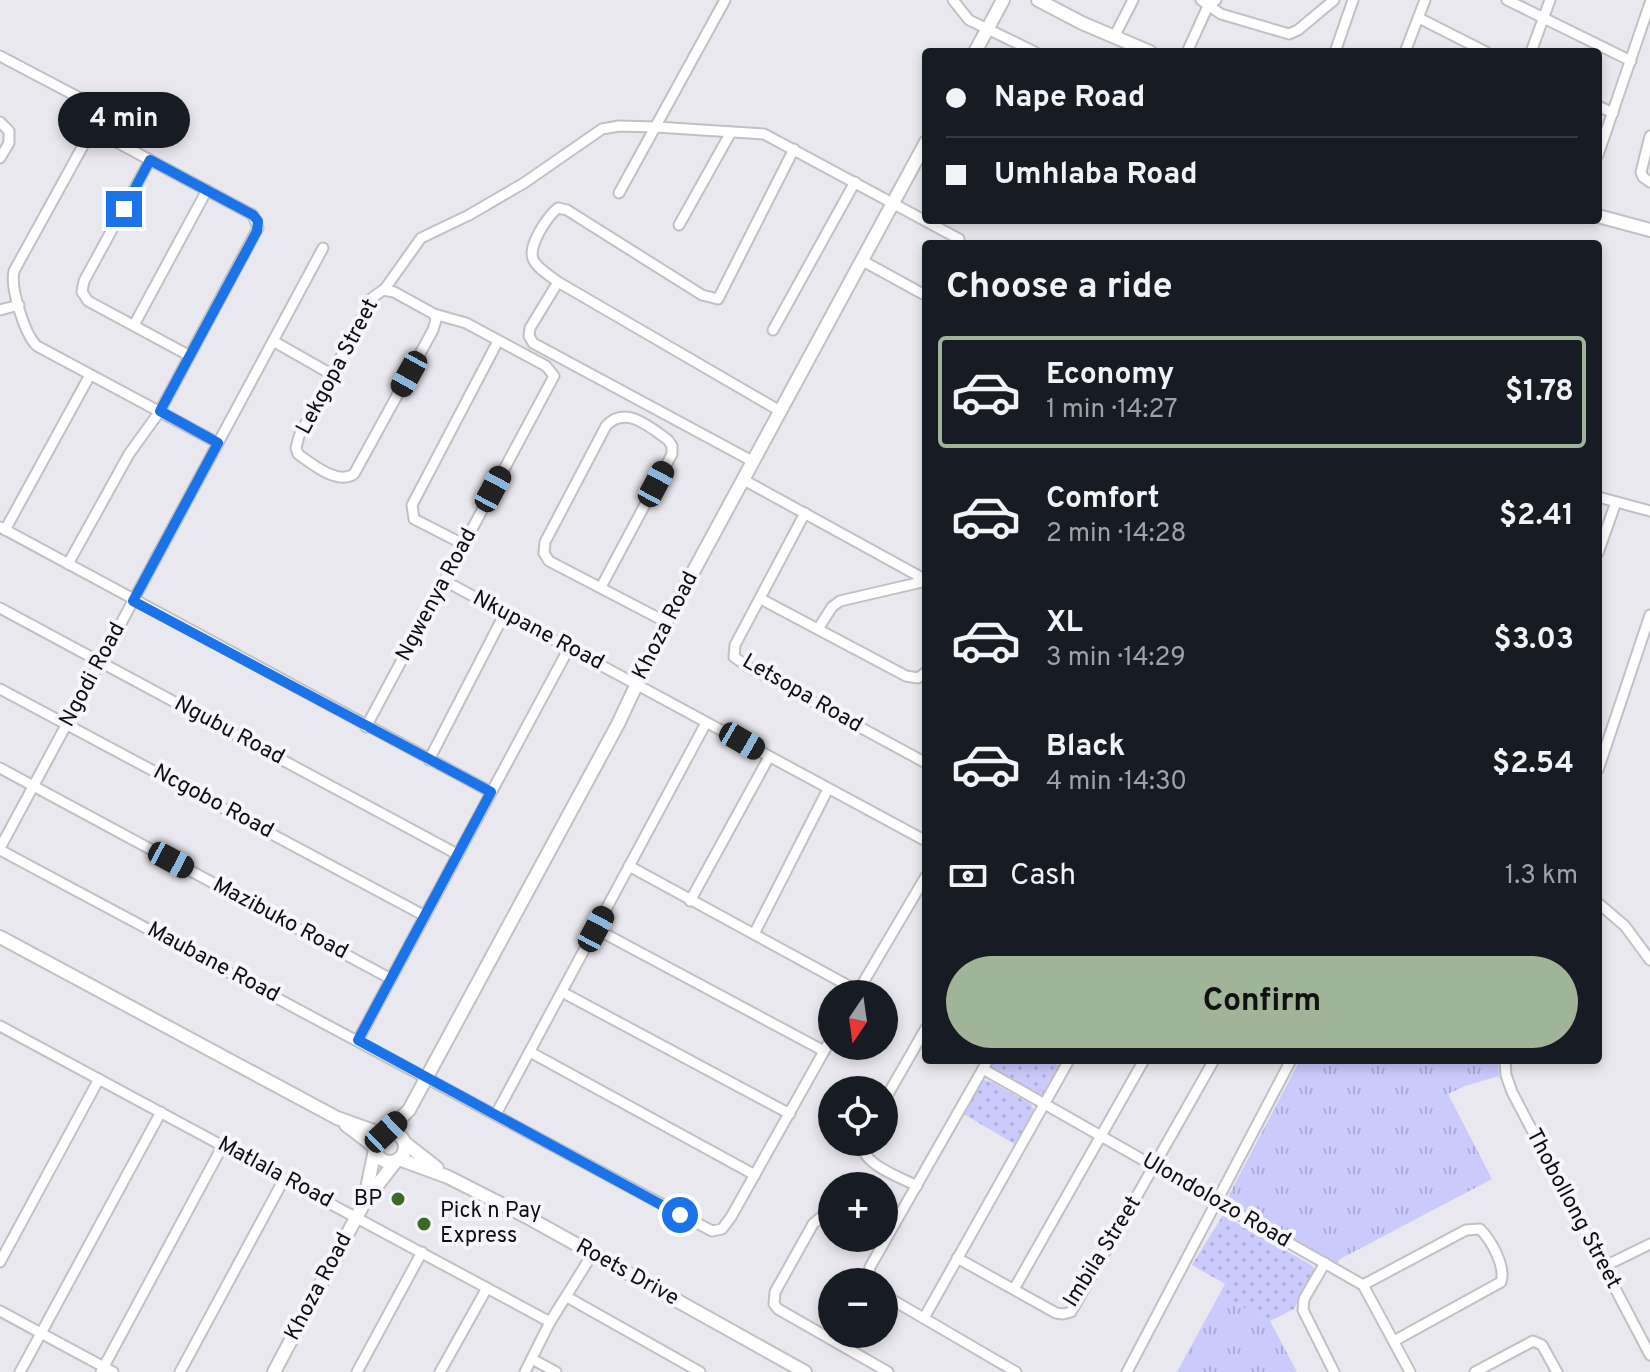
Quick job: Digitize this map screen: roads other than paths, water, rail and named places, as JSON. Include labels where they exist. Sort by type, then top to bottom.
[{"type":"street","points":[[619,193],[725,0]]},
{"type":"street","points":[[953,0],[965,17],[1027,48]]},
{"type":"street","points":[[977,48],[1003,0]]},
{"type":"street","points":[[1038,0],[1061,6],[1114,37],[1140,48]]},
{"type":"street","points":[[1114,37],[1133,0]]},
{"type":"street","points":[[1189,48],[1208,2],[1221,14],[1289,34],[1334,0]]},
{"type":"street","points":[[1336,48],[1353,0]]},
{"type":"street","points":[[1407,48],[1425,0]]},
{"type":"street","points":[[1507,0],[1631,61]]},
{"type":"street","points":[[1532,48],[1550,0]]},
{"type":"street","points":[[1602,144],[1650,3]]},
{"type":"street","points":[[1419,18],[1478,48]]},
{"type":"street","points":[[0,56],[95,106],[101,113],[14,271],[12,282],[33,343],[218,443]]},
{"type":"street","points":[[1602,108],[1613,113]]},
{"type":"street","points":[[0,122],[9,131],[10,138],[0,158]]},
{"type":"street","points":[[384,290],[422,237],[457,222],[524,183],[602,129],[619,126],[764,134],[922,219]]},
{"type":"street","points":[[68,564],[129,454],[160,411],[258,228],[253,215],[92,129]]},
{"type":"street","points":[[679,225],[731,132]]},
{"type":"street","points":[[1650,136],[1641,172],[1650,182]]},
{"type":"street","points":[[780,411],[558,282],[531,258],[533,244],[550,214],[558,208],[573,213],[713,299],[719,297],[794,149]]},
{"type":"street","name":"Khoza Road","points":[[384,1133],[409,1110],[618,724],[666,622],[752,461],[922,151]]},
{"type":"street","points":[[150,160],[82,288],[83,295],[88,301],[188,355]]},
{"type":"street","points":[[773,330],[855,182]]},
{"type":"street","points":[[134,325],[207,190]]},
{"type":"street","points":[[1602,217],[1650,230]]},
{"type":"street","points":[[932,224],[959,239]]},
{"type":"street","name":"Ngodi Road","points":[[0,849],[323,248]]},
{"type":"street","points":[[861,260],[922,293]]},
{"type":"street","points":[[558,282],[530,328],[529,336],[533,343],[752,461]]},
{"type":"street","name":"Lekgopa Street","points":[[434,314],[433,330],[356,472],[342,479],[300,456],[296,449],[301,433],[372,298],[384,290],[394,292],[434,314],[455,319],[546,366],[553,373],[553,379]]},
{"type":"street","points":[[0,310],[19,305]]},
{"type":"street","points":[[273,341],[331,374]]},
{"type":"street","points":[[463,544],[414,519],[412,505],[498,341]]},
{"type":"street","points":[[90,375],[2,529],[491,792]]},
{"type":"street","name":"Ngwenya Road","points":[[366,727],[553,379]]},
{"type":"street","points":[[601,587],[672,454],[668,440],[628,416],[617,417],[606,426],[545,542],[544,553],[549,561],[666,622]]},
{"type":"street","points":[[744,480],[922,578]]},
{"type":"street","points":[[1602,498],[1650,511]]},
{"type":"street","points":[[1602,542],[1616,502]]},
{"type":"street","name":"Letsopa Road","points":[[805,513],[735,645],[737,659],[922,761]]},
{"type":"street","name":"Nkupane Road","points":[[445,581],[922,839]]},
{"type":"street","points":[[818,629],[832,607],[840,601],[922,581]]},
{"type":"street","points":[[761,599],[906,676],[918,678],[922,675]]},
{"type":"street","name":"Ngubu Road","points":[[0,608],[457,854]]},
{"type":"street","points":[[429,760],[505,613]]},
{"type":"street","points":[[1602,758],[1650,615]]},
{"type":"street","points":[[358,1040],[569,648]]},
{"type":"street","name":"Ncgobo Road","points":[[0,689],[425,916]]},
{"type":"street","points":[[496,1114],[706,723]]},
{"type":"street","points":[[690,901],[769,757]]},
{"type":"street","name":"Mazibuko Road","points":[[0,768],[391,979]]},
{"type":"street","points":[[754,934],[828,789]]},
{"type":"street","name":"Maubane Road","points":[[0,849],[706,1229],[718,1231],[726,1225],[755,1175]]},
{"type":"street","points":[[629,866],[834,980]]},
{"type":"street","points":[[865,980],[922,883]]},
{"type":"street","points":[[1602,906],[1625,926],[1650,960]]},
{"type":"street","points":[[596,929],[818,1048]]},
{"type":"street","points":[[0,937],[337,1118],[375,1148]]},
{"type":"street","points":[[562,992],[790,1114]]},
{"type":"street","name":"Matlala Road","points":[[0,1026],[550,1322]]},
{"type":"street","points":[[898,1077],[922,1035]]},
{"type":"street","points":[[530,1052],[755,1175],[819,1060]]},
{"type":"street","points":[[898,1218],[985,1064]]},
{"type":"street","name":"Ulondolozo Road","points":[[985,1064],[1044,1104],[1363,1285]]},
{"type":"street","points":[[924,1318],[1067,1064]]},
{"type":"street","points":[[1014,1289],[1142,1064]]},
{"type":"street","points":[[1155,1167],[1212,1064]]},
{"type":"street","points":[[1127,1372],[1289,1064]]},
{"type":"street","name":"Thobollong Street","points":[[1505,1064],[1512,1092],[1650,1355]]},
{"type":"street","points":[[0,1262],[99,1079]]},
{"type":"street","name":"Khoza Road","points":[[405,1143],[409,1110]]},
{"type":"street","points":[[20,1372],[161,1112]]},
{"type":"street","points":[[337,1118],[384,1133],[395,1132],[405,1143],[404,1152],[398,1160],[384,1161],[378,1156],[376,1141],[384,1133]]},
{"type":"street","name":"Roets Drive","points":[[405,1143],[448,1177]]},
{"type":"street","points":[[0,1311],[106,1370],[223,1145]]},
{"type":"street","name":"Khoza Road","points":[[365,1201],[375,1148]]},
{"type":"street","points":[[865,1156],[917,1186]]},
{"type":"street","name":"Khoza Road","points":[[274,1372],[365,1201],[398,1160]]},
{"type":"street","name":"Roets Drive","points":[[398,1160],[448,1177],[593,1253],[805,1372]]},
{"type":"street","name":"Imbila Street","points":[[957,1258],[1056,1313],[1071,1312],[1155,1167]]},
{"type":"street","points":[[180,1372],[284,1179]]},
{"type":"street","points":[[818,1220],[775,1292],[774,1304],[888,1372]]},
{"type":"street","points":[[1394,1341],[1501,1282],[1502,1268],[1480,1229],[1466,1230],[1363,1285],[1410,1372]]},
{"type":"street","points":[[1603,1267],[1650,1244]]},
{"type":"street","points":[[357,1372],[422,1252]]},
{"type":"street","points":[[525,1372],[550,1322],[593,1253]]},
{"type":"street","points":[[1325,1263],[1309,1289],[1303,1310],[1334,1372]]},
{"type":"street","points":[[440,1372],[487,1288]]},
{"type":"street","points":[[567,1297],[700,1372]]},
{"type":"street","points":[[898,1303],[1016,1372]]},
{"type":"street","points":[[1482,1370],[1533,1341],[1542,1345],[1557,1372]]},
{"type":"street","points":[[532,1359],[556,1372]]},
{"type":"place","name":"BP","points":[[398,1199]]},
{"type":"place","name":"Pick n Pay Express","points":[[424,1224]]}]
